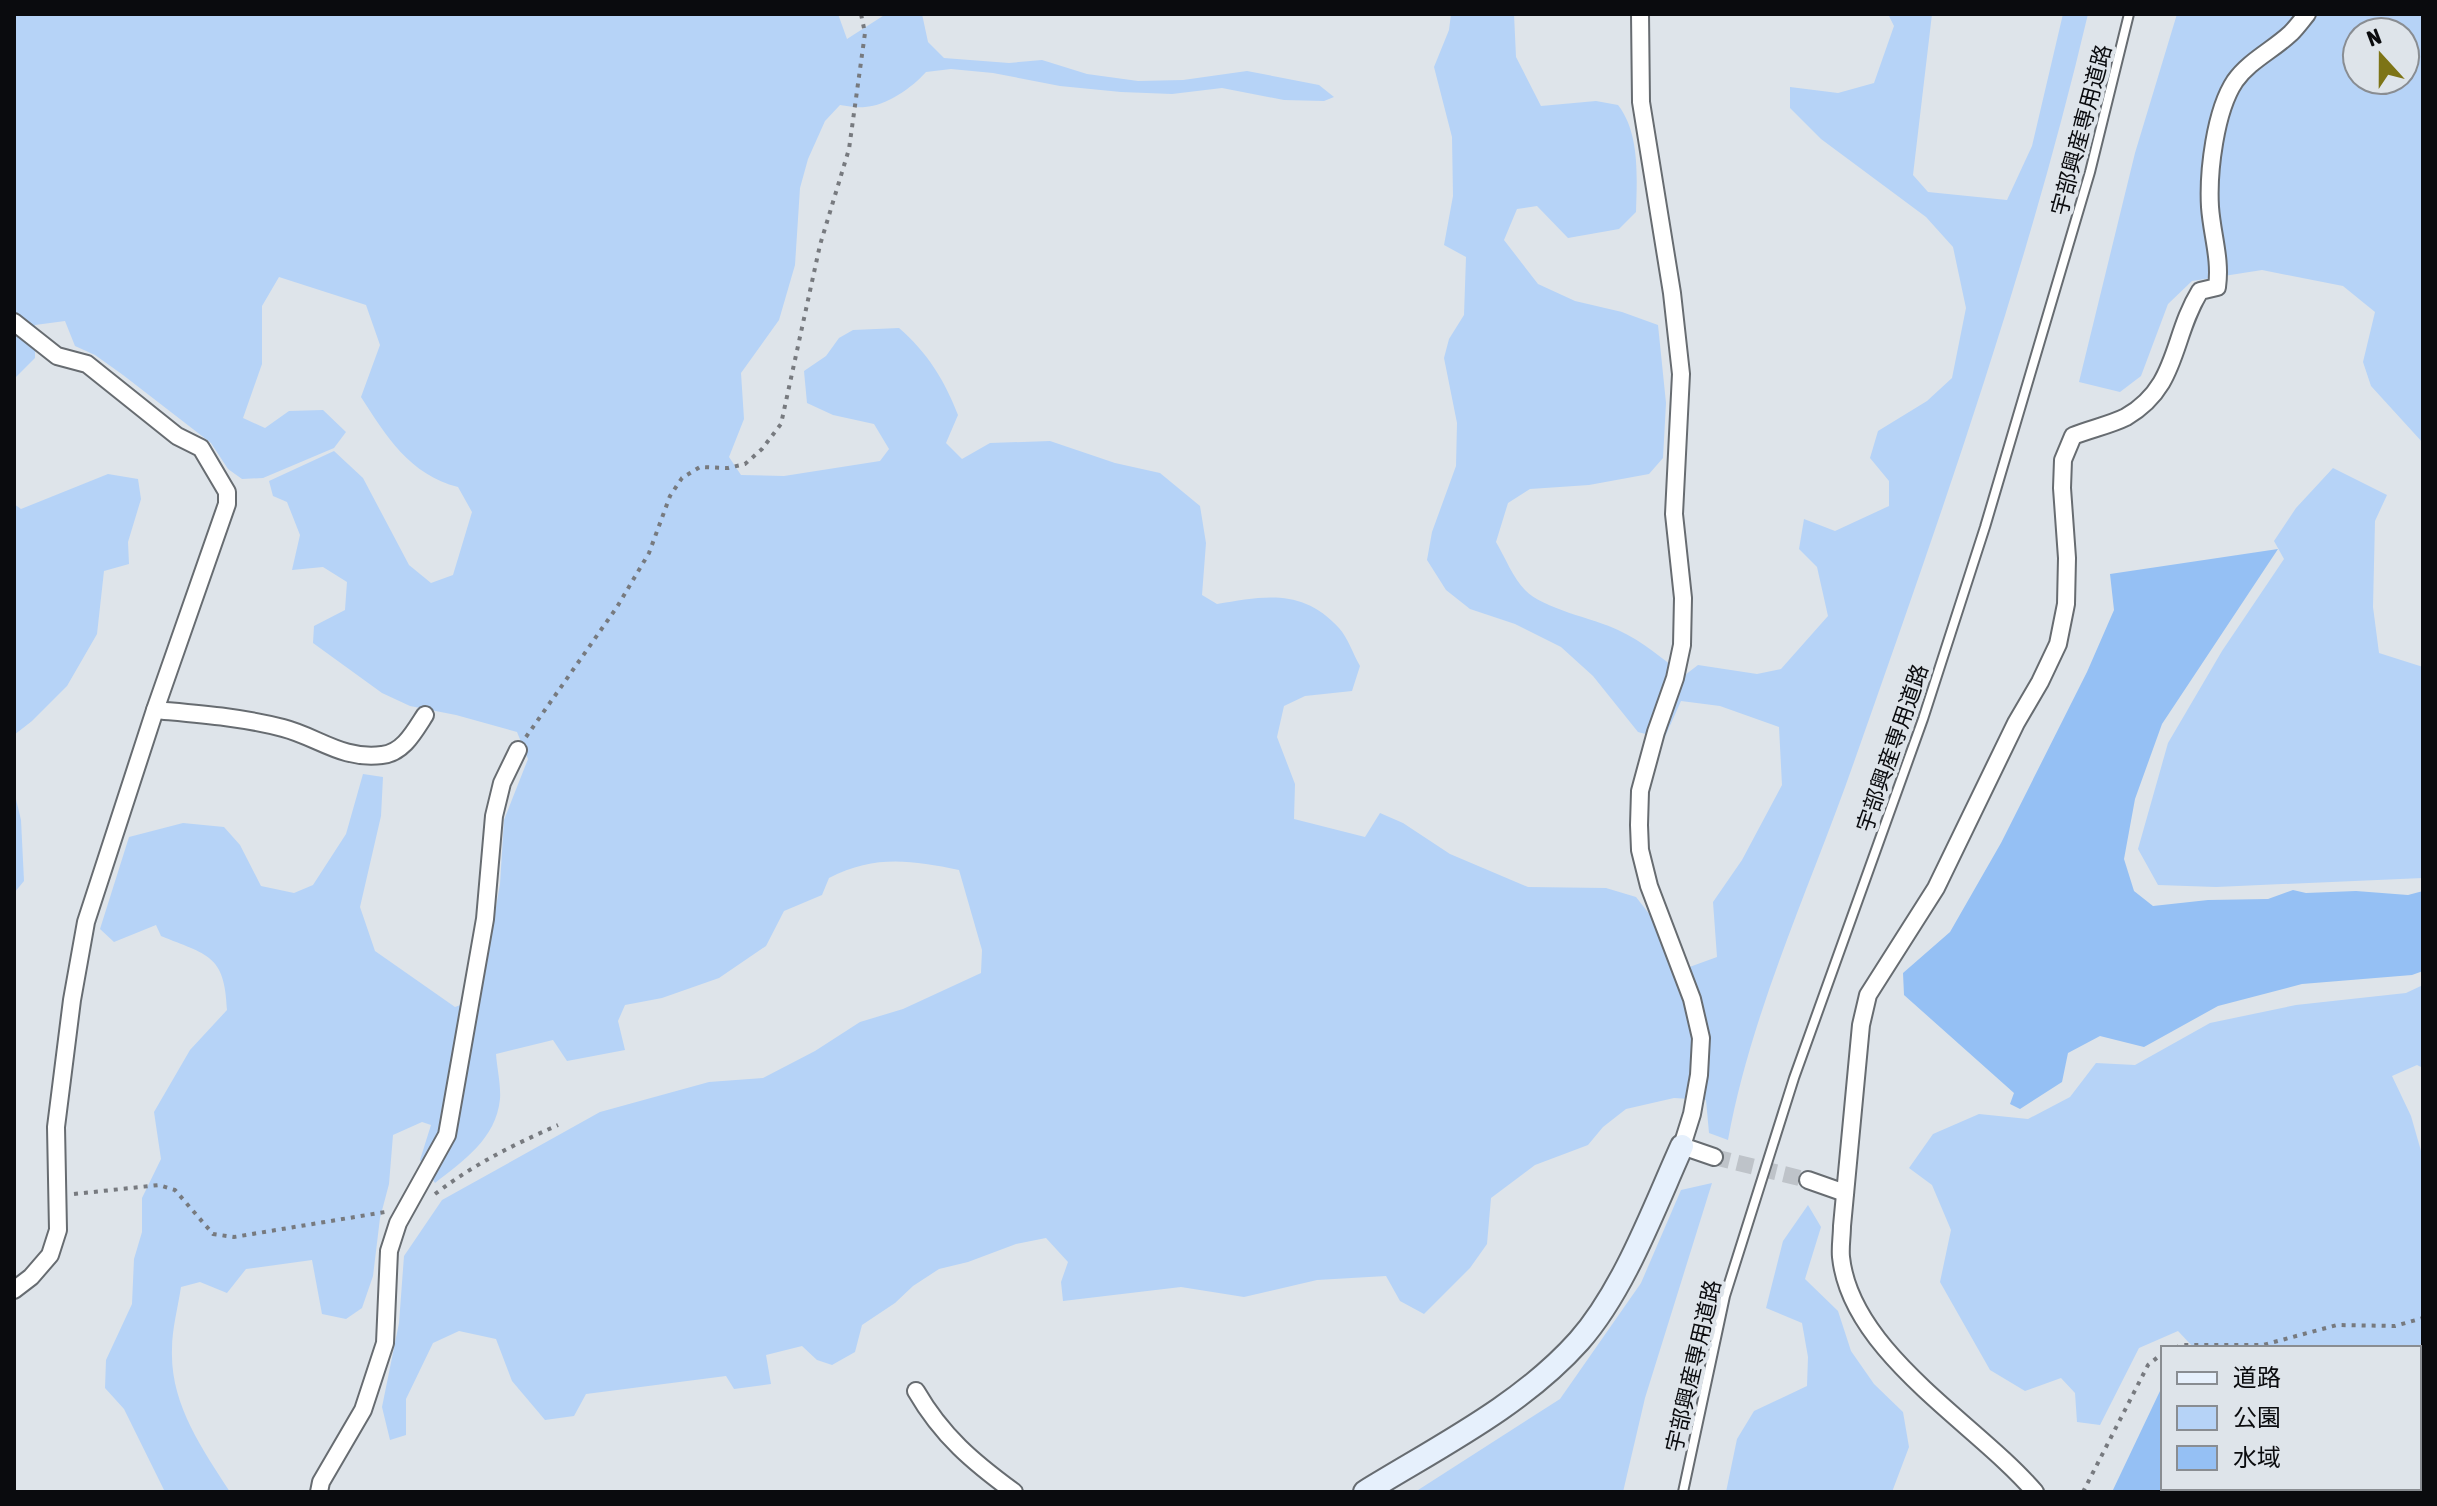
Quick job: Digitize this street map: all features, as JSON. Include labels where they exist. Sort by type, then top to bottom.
[{"type":"street","points":[[1365,1492],[1512,1400],[1549,1372],[1581,1339],[1625,1268],[1682,1146],[1695,1101],[1701,1038],[1692,999],[1649,886],[1640,850],[1640,791],[1675,678],[1682,645],[1683,598],[1674,514],[1681,374],[1672,293],[1641,102],[1640,14]]},
{"type":"street","points":[[2035,1492],[1883,1346],[1860,1312],[1848,1285],[1841,1257],[1861,1025],[1868,995],[1936,888],[2058,644],[2066,604],[2063,460],[2073,436],[2122,419],[2145,405],[2158,391],[2169,370],[2187,312],[2200,291],[2217,287],[2220,266],[2210,208],[2210,162],[2219,122],[2234,83],[2247,67],[2290,34],[2307,14]]},
{"type":"street","points":[[14,322],[57,356],[87,364],[177,436],[201,448],[227,492],[223,517],[155,710],[86,922],[72,1000],[56,1127],[58,1230],[50,1255],[31,1277],[14,1290]]},
{"type":"street","points":[[155,710],[255,722],[286,729],[334,750],[383,755],[399,749],[425,715]]},
{"type":"street","points":[[319,1492],[321,1482],[363,1410],[385,1343],[389,1251],[405,1208],[428,1175],[447,1135],[485,919],[494,816],[502,783],[518,750]]},
{"type":"street","points":[[1682,1146],[1714,1157]]},
{"type":"street","points":[[1808,1180],[1845,1193]]},
{"type":"street","points":[[916,1391],[933,1420],[954,1443],[1014,1492]]},
{"type":"lane","name":"宇部興産専用道路","points":[[1683,1492],[1725,1296],[1794,1078],[1918,734],[1985,527],[2090,172],[2129,14]]},
{"type":"path","points":[[518,750],[617,607],[649,553],[670,496],[682,478],[700,467],[728,468],[745,464],[762,449],[781,424],[820,245],[849,149],[865,33],[861,14]]},
{"type":"path","points":[[56,1195],[159,1185],[175,1190],[213,1234],[234,1237],[405,1208],[435,1194],[472,1166],[502,1149],[558,1125]]},
{"type":"path","points":[[2179,1346],[2263,1345],[2337,1325],[2395,1326],[2423,1318]]},
{"type":"path","points":[[2083,1492],[2148,1365],[2161,1355]]},
{"type":"green space","points":[[14,14],[838,14],[847,39],[886,14],[922,14],[928,42],[944,58],[1009,63],[1042,60],[1087,74],[1138,81],[1183,80],[1247,71],[1319,85],[1334,97],[1324,101],[1284,100],[1222,88],[1172,94],[1121,92],[951,69],[926,72],[907,89],[873,106],[840,105],[825,121],[808,159],[800,188],[795,265],[779,320],[741,373],[744,419],[729,457],[741,475],[784,476],[880,461],[889,449],[874,424],[833,415],[807,403],[804,371],[826,356],[839,338],[853,330],[899,328],[927,357],[947,390],[958,415],[946,443],[962,459],[990,443],[1050,441],[1115,463],[1160,473],[1200,506],[1206,543],[1202,595],[1217,604],[1267,598],[1297,601],[1325,615],[1339,628],[1360,666],[1352,691],[1305,696],[1284,706],[1277,737],[1295,784],[1294,819],[1365,837],[1380,813],[1403,823],[1450,854],[1528,887],[1606,888],[1636,897],[1654,920],[1673,973],[1717,957],[1713,902],[1742,860],[1782,785],[1779,727],[1720,706],[1681,701],[1664,739],[1638,732],[1593,676],[1561,647],[1515,624],[1470,609],[1446,590],[1427,560],[1432,532],[1456,466],[1457,423],[1444,358],[1449,339],[1464,315],[1466,257],[1444,245],[1453,196],[1452,137],[1434,67],[1449,30],[1451,14],[1514,14],[1516,57],[1541,106],[1596,101],[1618,105],[1625,116],[1636,156],[1636,212],[1619,229],[1568,238],[1537,206],[1517,209],[1504,240],[1538,284],[1575,301],[1622,312],[1658,325],[1666,403],[1663,458],[1649,474],[1589,485],[1530,489],[1508,503],[1496,542],[1517,580],[1533,597],[1627,635],[1685,675],[1698,665],[1757,674],[1781,669],[1828,616],[1817,567],[1799,549],[1804,519],[1835,531],[1889,506],[1889,481],[1870,458],[1878,431],[1927,401],[1952,378],[1966,308],[1953,247],[1926,217],[1821,139],[1790,108],[1790,87],[1838,93],[1874,83],[1894,26],[1888,14],[1932,14],[1913,175],[1928,192],[2007,200],[2032,146],[2063,14],[2088,14],[2011,298],[1919,577],[1751,1044],[1728,1140],[1709,1133],[1706,1100],[1674,1098],[1626,1109],[1603,1127],[1588,1145],[1535,1165],[1491,1198],[1487,1244],[1470,1268],[1424,1314],[1400,1301],[1386,1276],[1317,1280],[1244,1297],[1181,1287],[1063,1301],[1061,1282],[1068,1262],[1046,1238],[1016,1244],[939,1269],[862,1325],[855,1352],[832,1365],[817,1360],[802,1346],[766,1355],[771,1384],[734,1389],[726,1376],[586,1394],[574,1416],[545,1420],[512,1381],[496,1339],[459,1331],[433,1343],[406,1399],[406,1435],[390,1440],[382,1407],[399,1323],[404,1256],[442,1200],[600,1112],[709,1082],[763,1078],[815,1051],[860,1022],[903,1009],[981,973],[982,950],[959,870],[908,862],[861,866],[829,878],[822,895],[784,911],[766,946],[719,978],[662,998],[625,1005],[618,1021],[625,1050],[567,1061],[553,1040],[496,1054],[500,1099],[492,1126],[476,1148],[435,1183],[420,1160],[431,1125],[422,1122],[393,1135],[389,1184],[380,1218],[373,1276],[362,1308],[346,1319],[322,1314],[312,1260],[246,1269],[227,1293],[200,1282],[181,1287],[172,1341],[176,1388],[190,1425],[230,1492],[165,1492],[124,1409],[105,1388],[106,1360],[132,1304],[134,1259],[142,1232],[142,1198],[161,1159],[154,1112],[190,1050],[227,1010],[222,977],[217,967],[202,953],[161,936],[156,925],[114,942],[100,929],[129,837],[183,823],[224,827],[240,845],[261,886],[294,893],[313,885],[346,834],[363,774],[383,777],[381,816],[360,907],[375,951],[455,1007],[480,998],[500,884],[504,820],[528,759],[517,732],[410,706],[382,693],[313,643],[314,626],[345,610],[347,582],[323,567],[292,570],[300,535],[287,502],[273,496],[269,481],[334,451],[363,478],[409,565],[431,583],[453,575],[472,512],[458,487],[426,473],[401,452],[361,397],[380,345],[366,305],[279,277],[262,306],[262,364],[243,418],[265,428],[289,411],[323,410],[346,432],[334,448],[263,478],[242,479],[228,469],[211,443],[95,355],[75,346],[65,321],[35,325],[35,358],[14,379]]},
{"type":"green space","points":[[2177,14],[2423,14],[2423,443],[2371,386],[2363,362],[2375,312],[2343,286],[2262,270],[2192,281],[2168,304],[2141,376],[2120,392],[2079,382],[2135,153]]},
{"type":"green space","points":[[2333,468],[2387,495],[2375,521],[2373,607],[2379,653],[2423,667],[2423,878],[2216,887],[2158,885],[2138,849],[2168,743],[2222,651],[2284,559],[2274,541],[2296,508]]},
{"type":"green space","points":[[108,474],[138,479],[141,499],[128,542],[129,564],[104,571],[97,634],[67,686],[14,735],[14,504],[21,509]]},
{"type":"green space","points":[[14,791],[21,820],[24,881],[14,893]]},
{"type":"green space","points":[[2423,985],[2423,1068],[2417,1065],[2392,1076],[2411,1116],[2423,1158],[2423,1343],[2418,1346],[2192,1346],[2178,1331],[2139,1348],[2100,1425],[2077,1422],[2075,1393],[2061,1378],[2025,1391],[1990,1370],[1940,1282],[1951,1230],[1932,1185],[1909,1168],[1933,1134],[1979,1114],[2028,1119],[2070,1097],[2096,1063],[2135,1065],[2210,1023],[2296,1005],[2406,993]]},
{"type":"green space","points":[[1712,1183],[1645,1398],[1623,1492],[1415,1492],[1560,1399],[1641,1283],[1681,1190]]},
{"type":"green space","points":[[1808,1205],[1821,1227],[1805,1279],[1838,1311],[1851,1351],[1874,1384],[1903,1412],[1909,1447],[1892,1492],[1726,1492],[1737,1439],[1754,1411],[1807,1386],[1808,1357],[1802,1323],[1766,1308],[1783,1241]]},
{"type":"water","points":[[2278,549],[2162,724],[2135,799],[2124,859],[2134,891],[2153,906],[2208,900],[2268,899],[2293,890],[2306,893],[2356,891],[2408,895],[2423,891],[2423,971],[2412,975],[2302,984],[2218,1006],[2144,1047],[2100,1036],[2068,1053],[2062,1082],[2020,1109],[2010,1104],[2014,1093],[1904,995],[1903,973],[1950,932],[2001,843],[2087,672],[2114,610],[2110,574]]},
{"type":"water","points":[[2423,1369],[2423,1492],[2112,1492],[2161,1384],[2161,1490],[2421,1490]]},
{"type":"tunnel","points":[[1714,1157],[1808,1180]]}]
